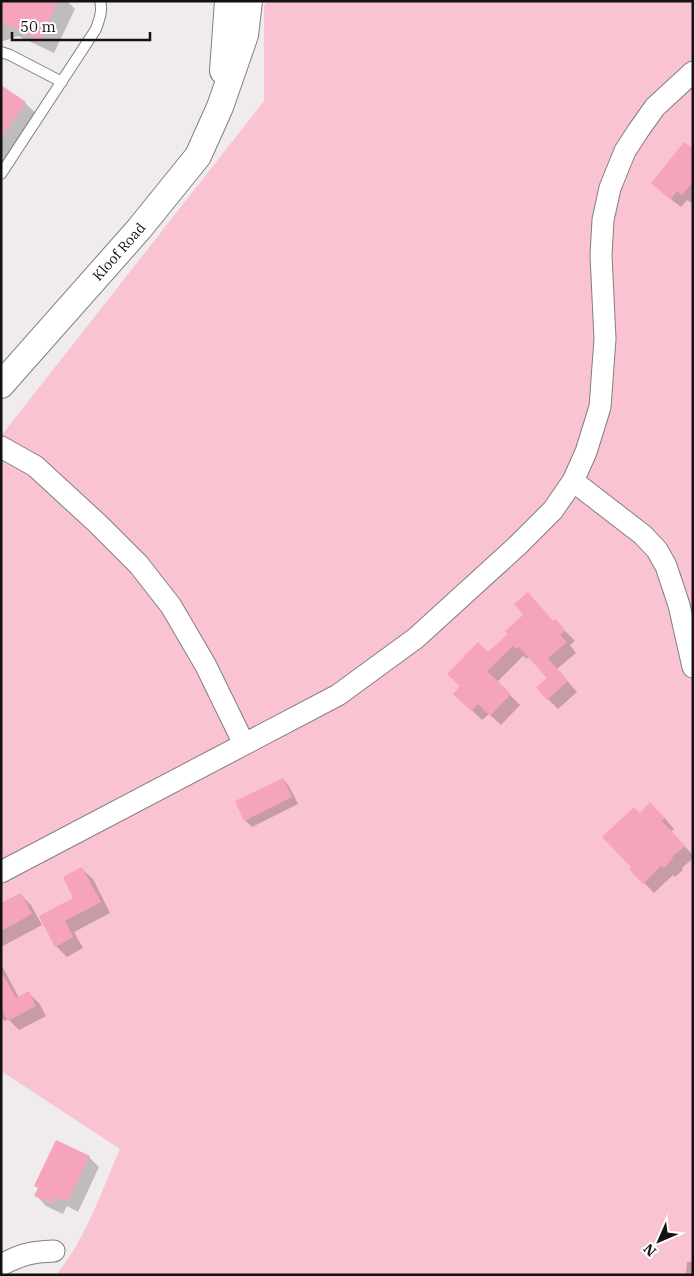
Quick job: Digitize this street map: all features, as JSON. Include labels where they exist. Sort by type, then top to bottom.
[{"type":"street","points":[[220,107],[228,1]]},
{"type":"street","points":[[220,107],[245,35],[249,1]]},
{"type":"street","points":[[1,872],[338,695],[416,638],[517,546],[553,510],[573,481],[586,452],[600,407],[606,339],[601,255],[603,220],[610,188],[625,151],[655,107],[693,72]]},
{"type":"street","name":"Kloof Road","points":[[4,380],[139,229],[198,156],[220,107]]},
{"type":"street","points":[[1,447],[35,466],[139,565],[171,606],[206,666],[244,744]]},
{"type":"street","points":[[573,481],[643,535],[656,550],[669,574],[693,667]]},
{"type":"street","points":[[1,1265],[16,1257],[34,1252],[54,1251]]},
{"type":"lane","points":[[1,174],[96,29],[101,15],[100,1]]},
{"type":"lane","points":[[1,52],[62,82]]},
{"type":"shaded area","points":[[266,1],[693,1],[693,1275],[56,1275],[67,1261],[84,1231],[120,1149],[1,1071],[1,436],[264,101],[264,6]]},
{"type":"building","points":[[1,1],[58,1],[40,40],[1,22]]},
{"type":"building","points":[[1,85],[26,102],[1,139]]},
{"type":"building","points":[[684,142],[693,148],[693,182],[682,195],[677,191],[671,199],[651,183]]},
{"type":"building","points":[[528,592],[553,621],[556,619],[565,630],[560,635],[567,642],[548,658],[568,681],[547,700],[536,687],[547,678],[519,647],[516,649],[513,646],[487,671],[511,694],[490,716],[478,704],[471,711],[453,694],[460,686],[447,674],[478,642],[488,652],[508,634],[505,631],[523,615],[514,604]]},
{"type":"building","points":[[283,778],[292,797],[244,821],[235,801]]},
{"type":"building","points":[[650,802],[665,818],[662,821],[685,846],[672,857],[664,868],[661,866],[643,884],[629,869],[631,867],[602,837],[634,807],[640,813]]},
{"type":"building","points":[[82,867],[101,902],[65,921],[73,937],[55,947],[39,916],[73,898],[63,877]]},
{"type":"building","points":[[21,893],[32,914],[1,931],[1,903]]},
{"type":"building","points":[[1,971],[16,998],[29,991],[36,1006],[8,1021],[1,1009]]},
{"type":"building","points":[[56,1140],[90,1156],[68,1202],[56,1197],[52,1204],[34,1196],[38,1188],[34,1186]]}]
